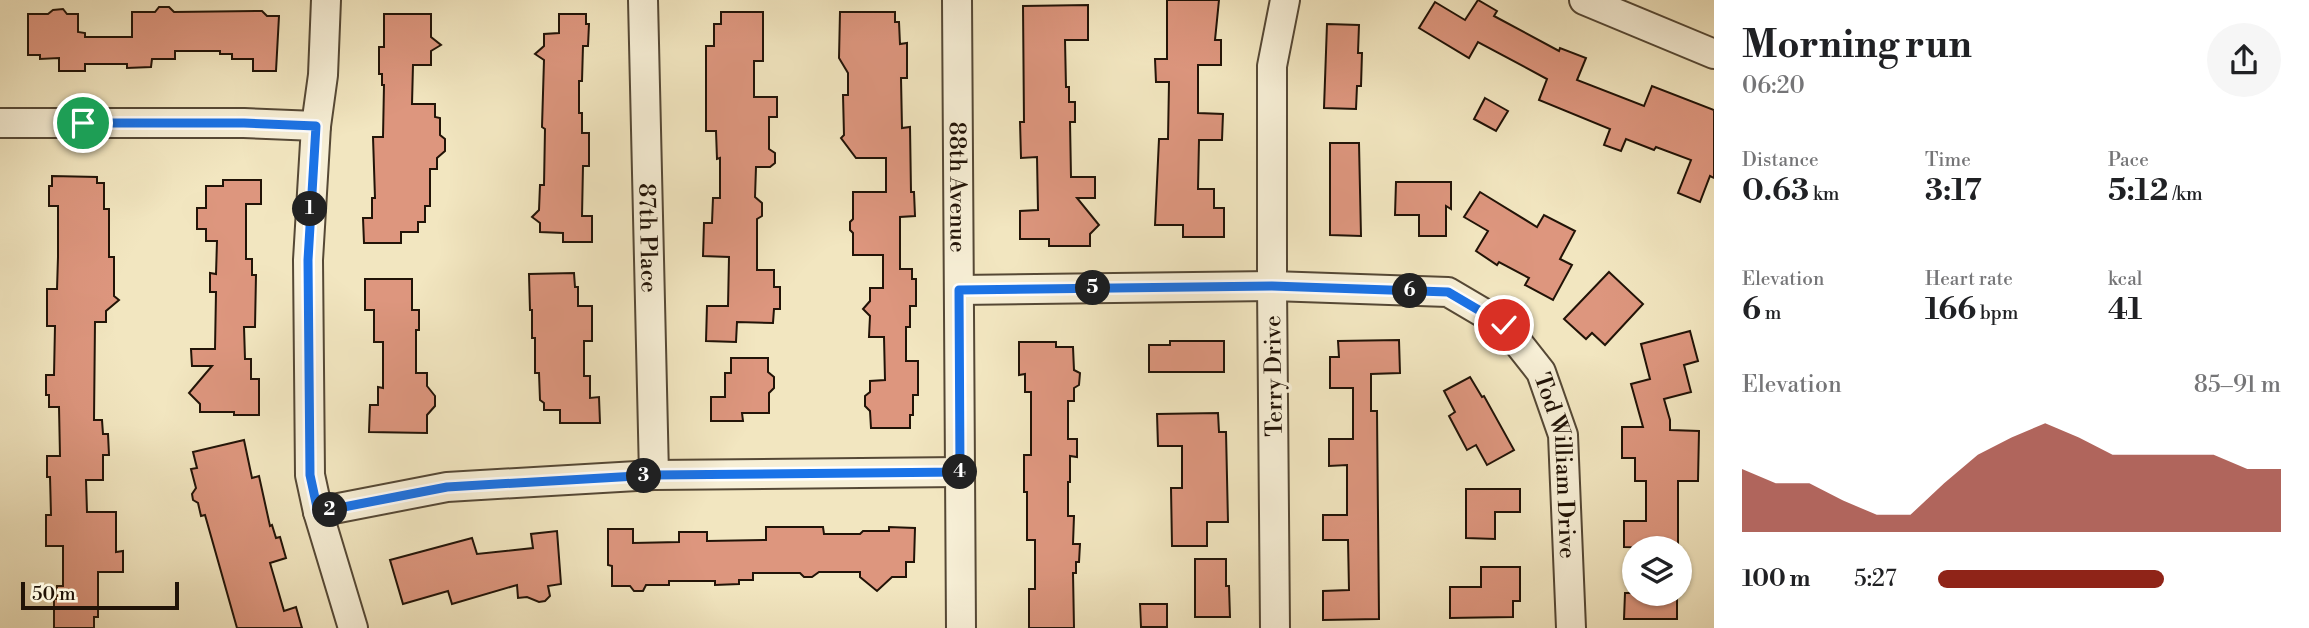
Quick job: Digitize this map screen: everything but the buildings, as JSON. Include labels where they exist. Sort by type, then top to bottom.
[{"type":"street","points":[[326,0],[323,75],[316,126],[308,260],[310,475],[318,512],[354,628]]},
{"type":"street","name":"87th Place","points":[[643,0],[654,475]]},
{"type":"street","name":"88th Avenue","points":[[957,0],[961,628]]},
{"type":"street","name":"Terry Drive","points":[[1275,628],[1272,66],[1285,0]]},
{"type":"street","points":[[1584,0],[1714,54]]},
{"type":"street","points":[[0,123],[244,123],[316,126]]},
{"type":"street","name":"Tod William Drive","points":[[959,290],[1272,286],[1448,292],[1504,325],[1541,372],[1563,435],[1571,628]]},
{"type":"street","points":[[318,512],[447,487],[654,475],[960,472]]},
{"type":"route","points":[[83,123],[316,126],[308,260],[310,475],[318,512],[447,487],[654,475],[960,472],[959,290],[1272,286],[1448,292],[1504,325]]}]
